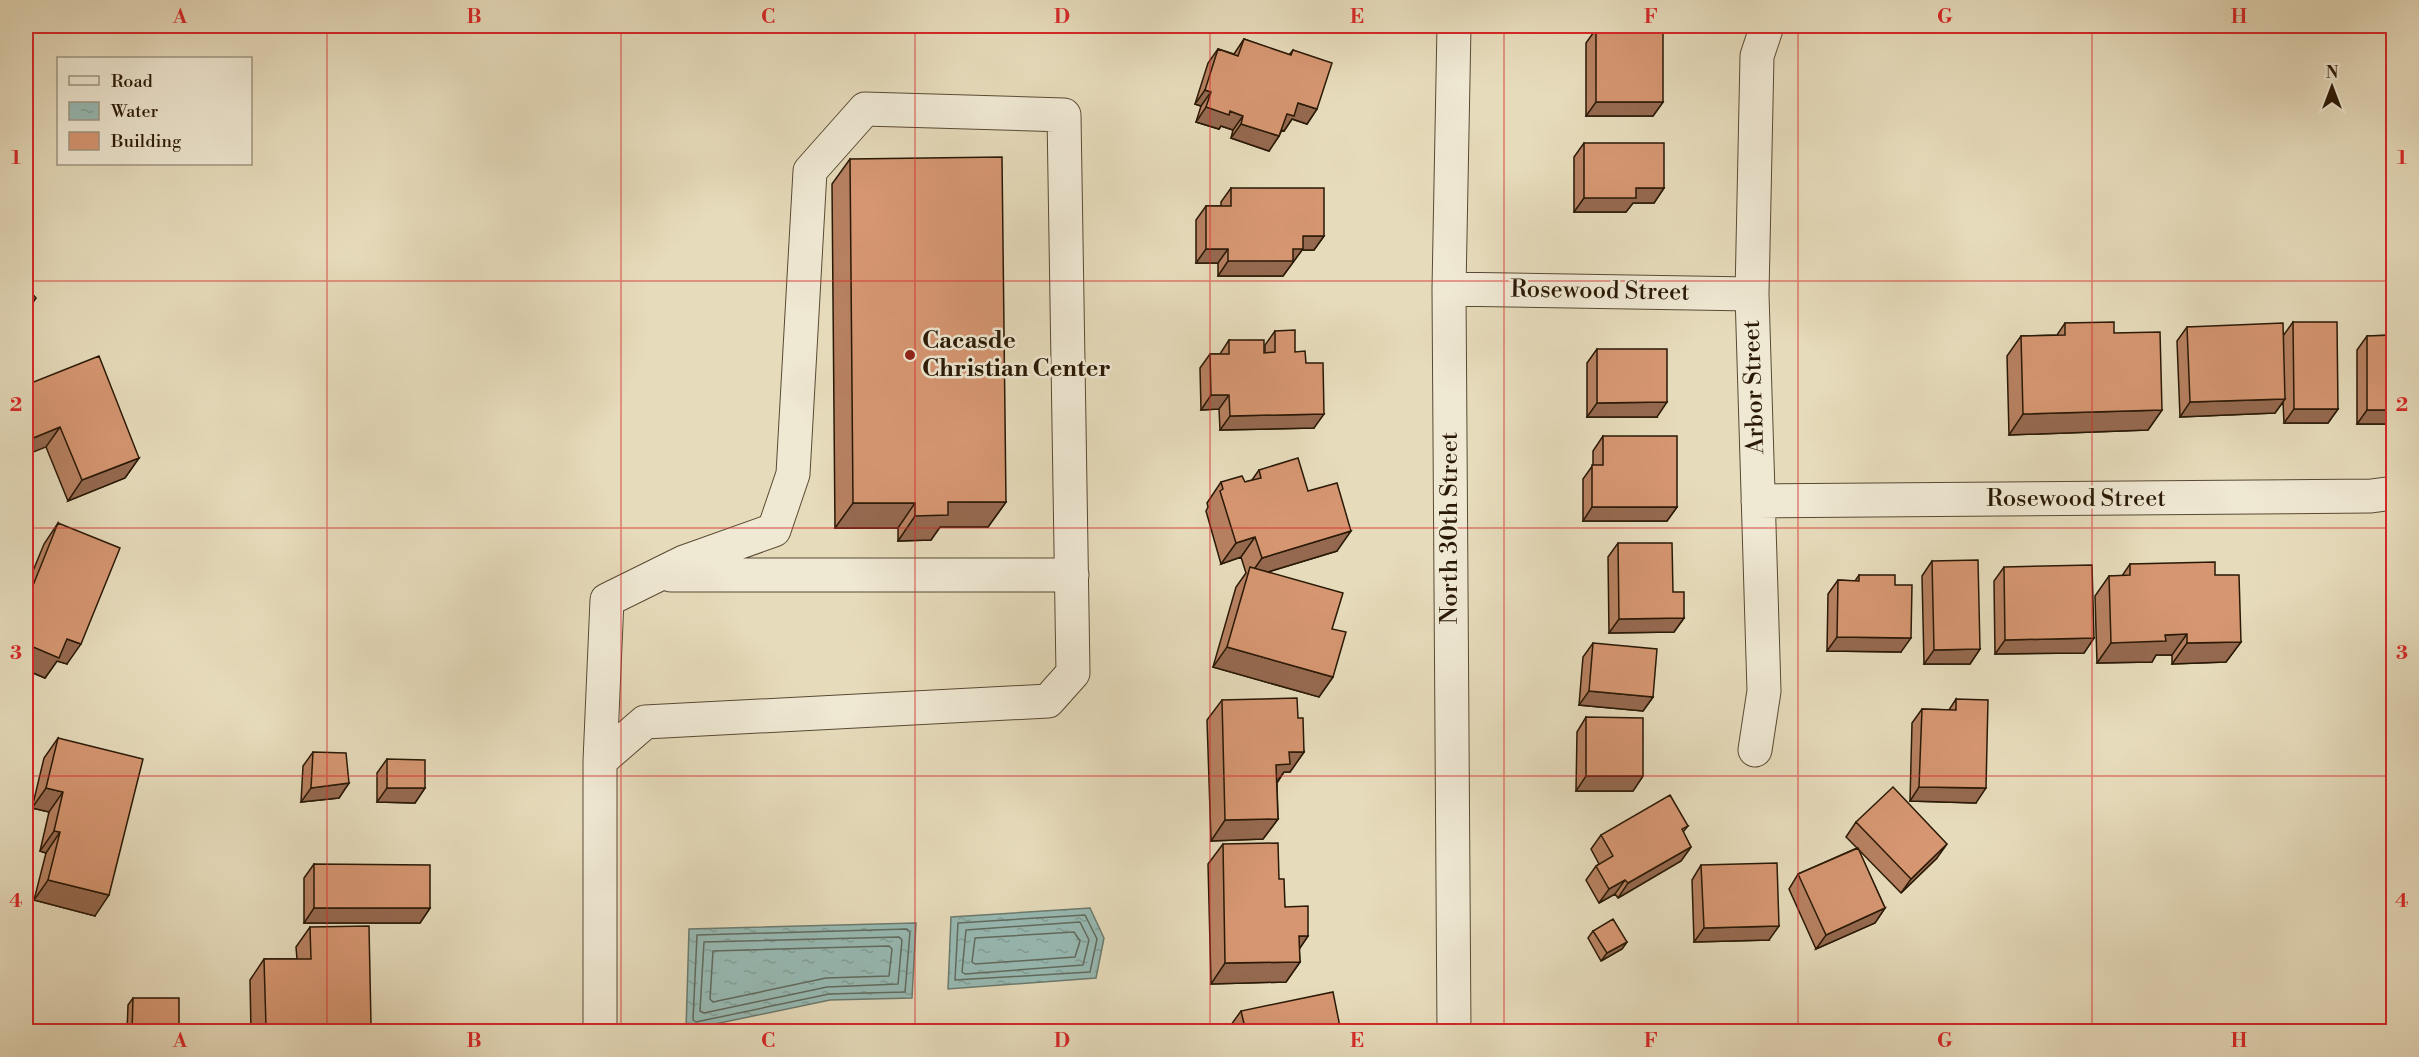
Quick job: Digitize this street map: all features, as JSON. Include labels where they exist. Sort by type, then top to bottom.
[{"type":"street","name":"North 30th Street","points":[[1454,26],[1449,289],[1454,1032]]},
{"type":"street","name":"Arbor Street","points":[[1755,750],[1764,691],[1752,294],[1757,56],[1767,26]]},
{"type":"street","points":[[600,761],[645,722],[1048,701],[1073,673],[1064,115],[865,109],[810,171],[793,474],[774,530],[684,562],[608,600],[600,761],[600,1032]]},
{"type":"street","name":"Rosewood Street","points":[[1449,289],[1752,294]]},
{"type":"street","name":"Rosewood Street","points":[[1758,501],[2371,496],[2394,493]]},
{"type":"street","points":[[656,576],[1072,575]]},
{"type":"water","points":[[1090,908],[1104,938],[1096,978],[948,989],[951,917]]},
{"type":"water","points":[[916,923],[912,998],[830,1000],[686,1030],[689,929]]},
{"type":"building","points":[[1596,29],[1663,29],[1663,102],[1596,102]]},
{"type":"building","points":[[1244,39],[1291,55],[1293,50],[1332,63],[1317,109],[1298,103],[1294,116],[1287,114],[1279,136],[1241,124],[1243,116],[1230,111],[1229,115],[1206,107],[1211,92],[1205,90],[1218,49],[1238,56]]},
{"type":"building","points":[[1584,143],[1664,143],[1664,188],[1636,188],[1636,198],[1584,198]]},
{"type":"building","name":"Cacasde Christian Center","points":[[1002,157],[1006,502],[948,502],[948,515],[915,516],[915,503],[853,503],[850,159]]},
{"type":"building","points":[[1231,188],[1324,188],[1324,236],[1303,236],[1303,249],[1293,249],[1293,261],[1228,261],[1228,249],[1206,249],[1206,206],[1231,206]]},
{"type":"building","points":[[26,287],[36,298],[26,307]]},
{"type":"building","points":[[2114,322],[2114,333],[2160,332],[2162,410],[2023,414],[2021,336],[2065,335],[2065,323]]},
{"type":"building","points":[[2293,322],[2337,322],[2338,409],[2294,409]]},
{"type":"building","points":[[2283,323],[2285,399],[2190,402],[2187,327]]},
{"type":"building","points":[[1295,330],[1295,352],[1305,351],[1306,363],[1323,363],[1324,414],[1230,416],[1229,395],[1211,395],[1210,354],[1229,354],[1229,340],[1264,340],[1264,353],[1275,352],[1275,331]]},
{"type":"building","points":[[2394,335],[2394,410],[2367,410],[2367,336]]},
{"type":"building","points":[[1597,349],[1667,349],[1667,402],[1597,403]]},
{"type":"building","points":[[99,356],[139,458],[82,480],[60,427],[26,441],[26,385]]},
{"type":"building","points":[[1603,436],[1677,436],[1677,507],[1592,507],[1592,465],[1603,465]]},
{"type":"building","points":[[1298,458],[1308,491],[1337,483],[1351,531],[1262,558],[1255,537],[1236,543],[1220,491],[1223,489],[1221,482],[1242,476],[1245,482],[1261,478],[1259,470]]},
{"type":"building","points":[[58,523],[120,548],[81,644],[67,639],[59,658],[26,644],[26,591],[30,593]]},
{"type":"building","points":[[1618,543],[1672,543],[1673,592],[1684,592],[1684,618],[1619,619]]},
{"type":"building","points":[[1978,560],[1980,649],[1934,650],[1932,561]]},
{"type":"building","points":[[2215,562],[2215,575],[2239,575],[2241,642],[2187,643],[2187,634],[2165,635],[2166,641],[2111,643],[2109,576],[2130,575],[2130,564]]},
{"type":"building","points":[[2092,565],[2094,638],[2005,640],[2004,567]]},
{"type":"building","points":[[1250,567],[1343,593],[1332,629],[1346,632],[1333,677],[1227,647]]},
{"type":"building","points":[[1859,575],[1895,575],[1895,585],[1912,585],[1911,638],[1837,637],[1838,580],[1859,581]]},
{"type":"building","points":[[1593,643],[1657,649],[1653,697],[1589,691]]},
{"type":"building","points":[[1297,698],[1298,718],[1303,718],[1304,752],[1289,752],[1290,764],[1276,765],[1278,819],[1225,820],[1222,700]]},
{"type":"building","points":[[1956,699],[1988,700],[1986,788],[1919,787],[1922,709],[1956,710]]},
{"type":"building","points":[[1586,717],[1643,718],[1643,776],[1586,776]]},
{"type":"building","points":[[58,738],[143,759],[109,895],[48,880],[60,832],[54,831],[63,792],[46,788]]},
{"type":"building","points":[[313,752],[346,753],[349,783],[311,788]]},
{"type":"building","points":[[387,759],[425,760],[425,788],[387,788]]},
{"type":"building","points":[[1893,787],[1947,844],[1911,879],[1856,822]]},
{"type":"building","points":[[1670,795],[1688,826],[1682,829],[1691,847],[1628,883],[1625,880],[1609,889],[1596,866],[1613,856],[1601,835]]},
{"type":"building","points":[[1278,843],[1279,879],[1284,879],[1285,907],[1308,906],[1308,936],[1299,936],[1300,962],[1225,963],[1223,844]]},
{"type":"building","points":[[1858,848],[1885,908],[1826,935],[1798,874]]},
{"type":"building","points":[[1777,863],[1779,926],[1704,928],[1701,865]]},
{"type":"building","points":[[314,864],[430,865],[430,908],[314,908]]},
{"type":"building","points":[[1613,919],[1627,942],[1607,953],[1593,931]]},
{"type":"building","points":[[369,926],[371,1025],[266,1027],[264,959],[311,959],[310,927]]},
{"type":"building","points":[[1333,992],[1341,1032],[1246,1032],[1241,1011]]},
{"type":"building","points":[[133,998],[179,998],[179,1032],[132,1032]]},
{"type":"place","name":"Cacasde Christian Center","points":[[910,355]]}]
